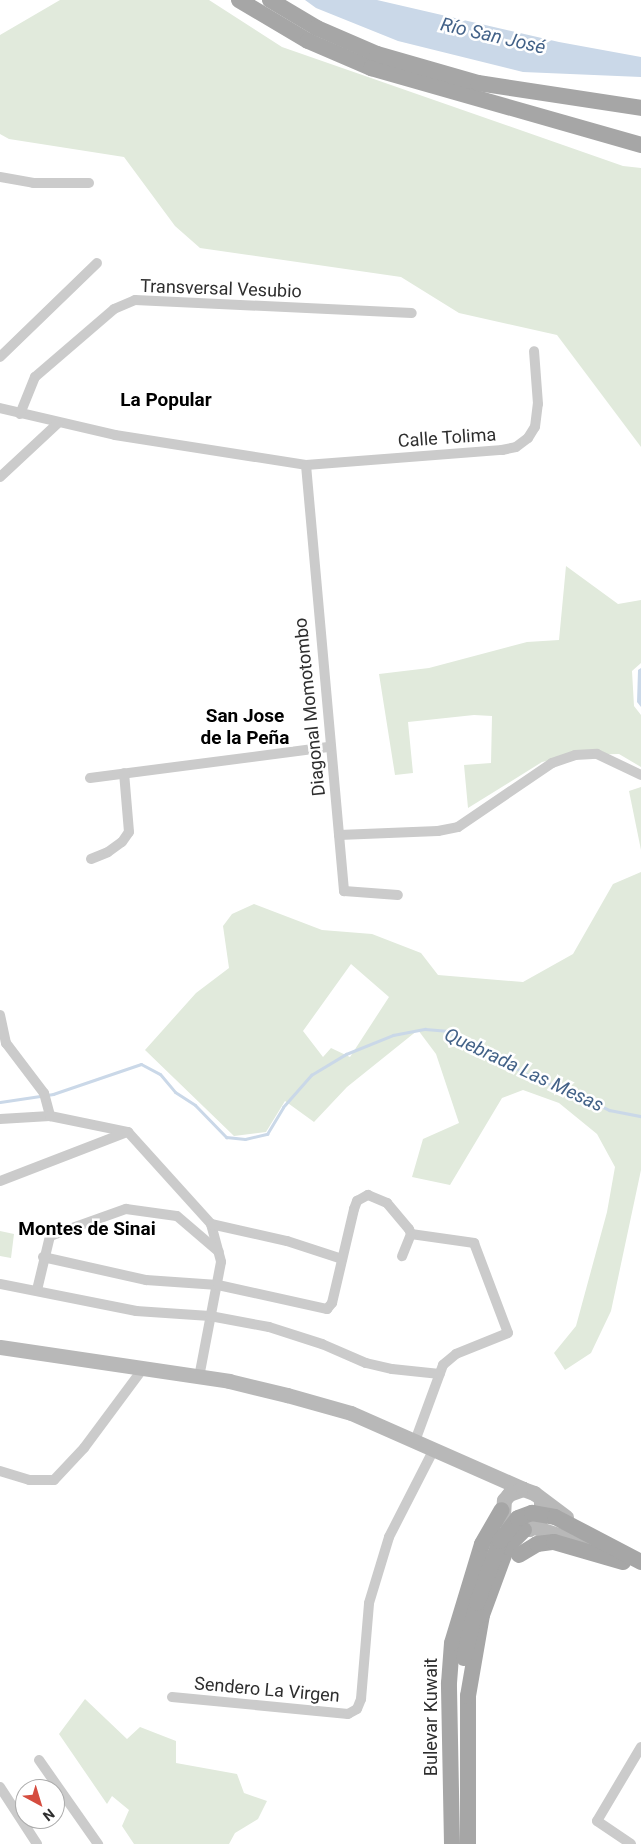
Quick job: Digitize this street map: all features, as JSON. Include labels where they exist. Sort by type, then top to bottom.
[{"type":"main road","points":[[239,0],[308,41],[371,68],[641,145]]},
{"type":"main road","points":[[270,0],[317,28],[377,54],[478,83],[641,108]]},
{"type":"main road","points":[[0,1347],[142,1370],[199,1377],[351,1413],[493,1477],[534,1493],[541,1501],[641,1556]]},
{"type":"main road","points":[[493,1477],[502,1508],[511,1527],[529,1529],[602,1550],[641,1569]]},
{"type":"main road","points":[[502,1508],[509,1494],[523,1489]]},
{"type":"main road","points":[[529,1529],[543,1512],[541,1501]]},
{"type":"main road","name":"Bulevar Kuwait","points":[[452,1844],[449,1683],[452,1643],[482,1544],[502,1508]]},
{"type":"main road","points":[[450,1732],[470,1653],[477,1603],[500,1541],[518,1518],[532,1514],[555,1517],[641,1562]]},
{"type":"main road","name":"Bulevar Kuwait","points":[[468,1844],[468,1696],[470,1653],[507,1547],[529,1529]]},
{"type":"main road","points":[[470,1653],[512,1563],[519,1555],[537,1544],[554,1542],[641,1569]]},
{"type":"street","points":[[0,177],[33,183],[88,183]]},
{"type":"street","points":[[0,357],[97,263]]},
{"type":"street","name":"Transversal Vesubio","points":[[20,414],[35,377],[114,310],[135,300],[412,313]]},
{"type":"street","name":"Calle Tolima","points":[[0,408],[57,424],[306,465],[516,447],[528,438],[536,427],[538,404],[534,351]]},
{"type":"street","points":[[0,477],[57,424]]},
{"type":"street","name":"Diagonal Momotombo","points":[[306,465],[330,747],[345,892],[398,895]]},
{"type":"street","points":[[90,778],[330,747]]},
{"type":"street","points":[[339,835],[438,831],[458,826],[552,763],[575,755],[597,754],[641,775]]},
{"type":"street","points":[[91,859],[116,847],[129,832],[124,773]]},
{"type":"street","points":[[0,1015],[6,1043],[44,1093],[49,1114]]},
{"type":"street","points":[[0,1119],[49,1114],[128,1132],[211,1224],[221,1262],[199,1377]]},
{"type":"street","points":[[0,1181],[128,1132]]},
{"type":"street","points":[[43,1258],[146,1280],[218,1284],[327,1309],[332,1303],[354,1209],[357,1201],[368,1195],[387,1203],[399,1213],[410,1234],[402,1256]]},
{"type":"street","points":[[37,1290],[47,1242],[56,1232],[135,1208],[177,1216],[219,1252]]},
{"type":"street","points":[[211,1224],[287,1241],[342,1259]]},
{"type":"street","points":[[410,1234],[474,1243],[508,1333],[456,1354],[443,1365],[415,1441]]},
{"type":"street","points":[[0,1284],[136,1311],[210,1316],[269,1327],[392,1370],[440,1374]]},
{"type":"street","points":[[0,1471],[29,1480],[54,1480],[84,1448],[142,1370]]},
{"type":"street","name":"Sendero La Virgen","points":[[172,1697],[348,1714],[357,1709],[361,1699],[369,1602],[389,1537],[434,1449]]},
{"type":"street","points":[[631,1844],[597,1821],[641,1747]]},
{"type":"street","points":[[39,1760],[98,1844]]},
{"type":"street","points":[[0,1788],[37,1844]]},
{"type":"shaded area","points":[[60,0],[209,0],[282,47],[623,166],[641,168],[641,447],[557,335],[459,313],[401,277],[200,248],[175,226],[124,157],[9,139],[0,134],[0,35]]},
{"type":"shaded area","points":[[566,566],[618,604],[641,600],[641,663],[632,671],[634,706],[641,715],[641,767],[619,754],[575,755],[542,762],[468,808],[464,765],[491,763],[492,716],[474,715],[408,722],[413,773],[395,775],[379,674],[429,668],[527,642],[559,640]]},
{"type":"shaded area","points":[[641,787],[641,850],[629,791]]},
{"type":"shaded area","points":[[641,872],[641,1170],[611,1311],[591,1353],[565,1370],[554,1353],[576,1326],[607,1212],[615,1167],[597,1134],[559,1103],[523,1090],[502,1098],[450,1185],[412,1177],[423,1139],[459,1123],[436,1054],[418,1030],[347,1087],[314,1122],[285,1101],[266,1132],[234,1136],[145,1050],[196,993],[229,968],[223,926],[232,914],[254,904],[322,930],[372,934],[421,953],[438,975],[523,982],[573,954],[613,884]],"holes":[[[351,964],[389,997],[350,1057],[331,1048],[323,1057],[303,1031]]]},
{"type":"shaded area","points":[[0,1231],[14,1234],[11,1258],[0,1256]]},
{"type":"shaded area","points":[[85,1699],[127,1739],[140,1727],[176,1741],[176,1763],[237,1774],[244,1793],[267,1801],[258,1819],[235,1833],[229,1844],[134,1844],[122,1826],[129,1810],[112,1796],[107,1804],[59,1734]]},
{"type":"water","name":"Río San José","points":[[305,0],[377,0],[559,42],[641,57],[641,77],[523,72],[398,41],[316,8]]},
{"type":"water","points":[[641,668],[641,707],[637,702],[638,670]]},
{"type":"waterway","name":"Quebrada Las Mesas","points":[[0,1102],[53,1094],[141,1064],[160,1074],[175,1092],[195,1105],[226,1137],[245,1139],[267,1134],[283,1107],[311,1075],[346,1054],[393,1035],[425,1029],[446,1031],[538,1080],[568,1090],[609,1110],[641,1116]]},
{"type":"district","name":"La Popular","points":[[166,400]]},
{"type":"district","name":"San Jose de la Peña","points":[[245,727]]},
{"type":"district","name":"Montes de Sinai","points":[[87,1229]]}]
